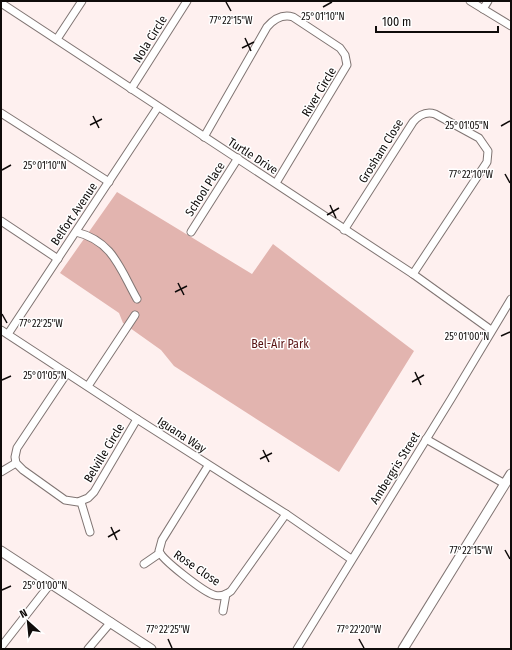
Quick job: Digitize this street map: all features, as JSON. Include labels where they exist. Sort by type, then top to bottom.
[{"type":"street","points":[[57,39],[82,1]]},
{"type":"street","name":"Nola Circle","points":[[131,89],[187,1]]},
{"type":"street","points":[[470,1],[511,26]]},
{"type":"street","points":[[483,9],[488,1]]},
{"type":"street","name":"Turtle Drive","points":[[1,3],[413,274],[492,330]]},
{"type":"street","name":"River Circle","points":[[204,137],[270,23],[279,17],[289,16],[305,25],[340,48],[345,55],[347,65],[276,183]]},
{"type":"street","name":"Belfort Avenue","points":[[8,334],[158,107]]},
{"type":"street","name":"Grosham Close","points":[[344,230],[413,122],[420,116],[428,112],[434,114],[479,138],[488,151],[487,162],[413,274]]},
{"type":"street","points":[[1,113],[108,182]]},
{"type":"street","name":"School Place","points":[[190,232],[238,158]]},
{"type":"street","points":[[1,222],[58,258]]},
{"type":"street","points":[[76,232],[87,234],[100,241],[111,252],[137,299]]},
{"type":"street","name":"Ambergris Street","points":[[297,649],[511,299]]},
{"type":"street","points":[[88,386],[135,315]]},
{"type":"street","name":"Iguana Way","points":[[1,330],[208,466],[286,514],[351,559]]},
{"type":"street","points":[[67,373],[17,448],[14,455],[16,462],[23,470],[65,500],[74,503],[81,502],[90,532]]},
{"type":"street","name":"Belville Circle","points":[[81,502],[94,492],[136,419]]},
{"type":"street","points":[[426,439],[505,484]]},
{"type":"street","points":[[1,472],[16,462]]},
{"type":"street","name":"Rose Close","points":[[208,466],[160,543],[160,553],[167,562],[210,593],[218,595],[226,594],[235,586],[286,514]]},
{"type":"street","points":[[403,649],[511,474]]},
{"type":"street","points":[[1,551],[151,649]]},
{"type":"street","points":[[144,564],[160,553]]},
{"type":"street","points":[[1,648],[51,583]]},
{"type":"street","points":[[223,611],[226,594]]},
{"type":"street","points":[[88,649],[110,622]]},
{"type":"green space","name":"Bel-Air Park","points":[[117,192],[252,274],[273,244],[414,351],[339,472],[174,366],[161,350],[123,323],[119,313],[60,273]]}]
